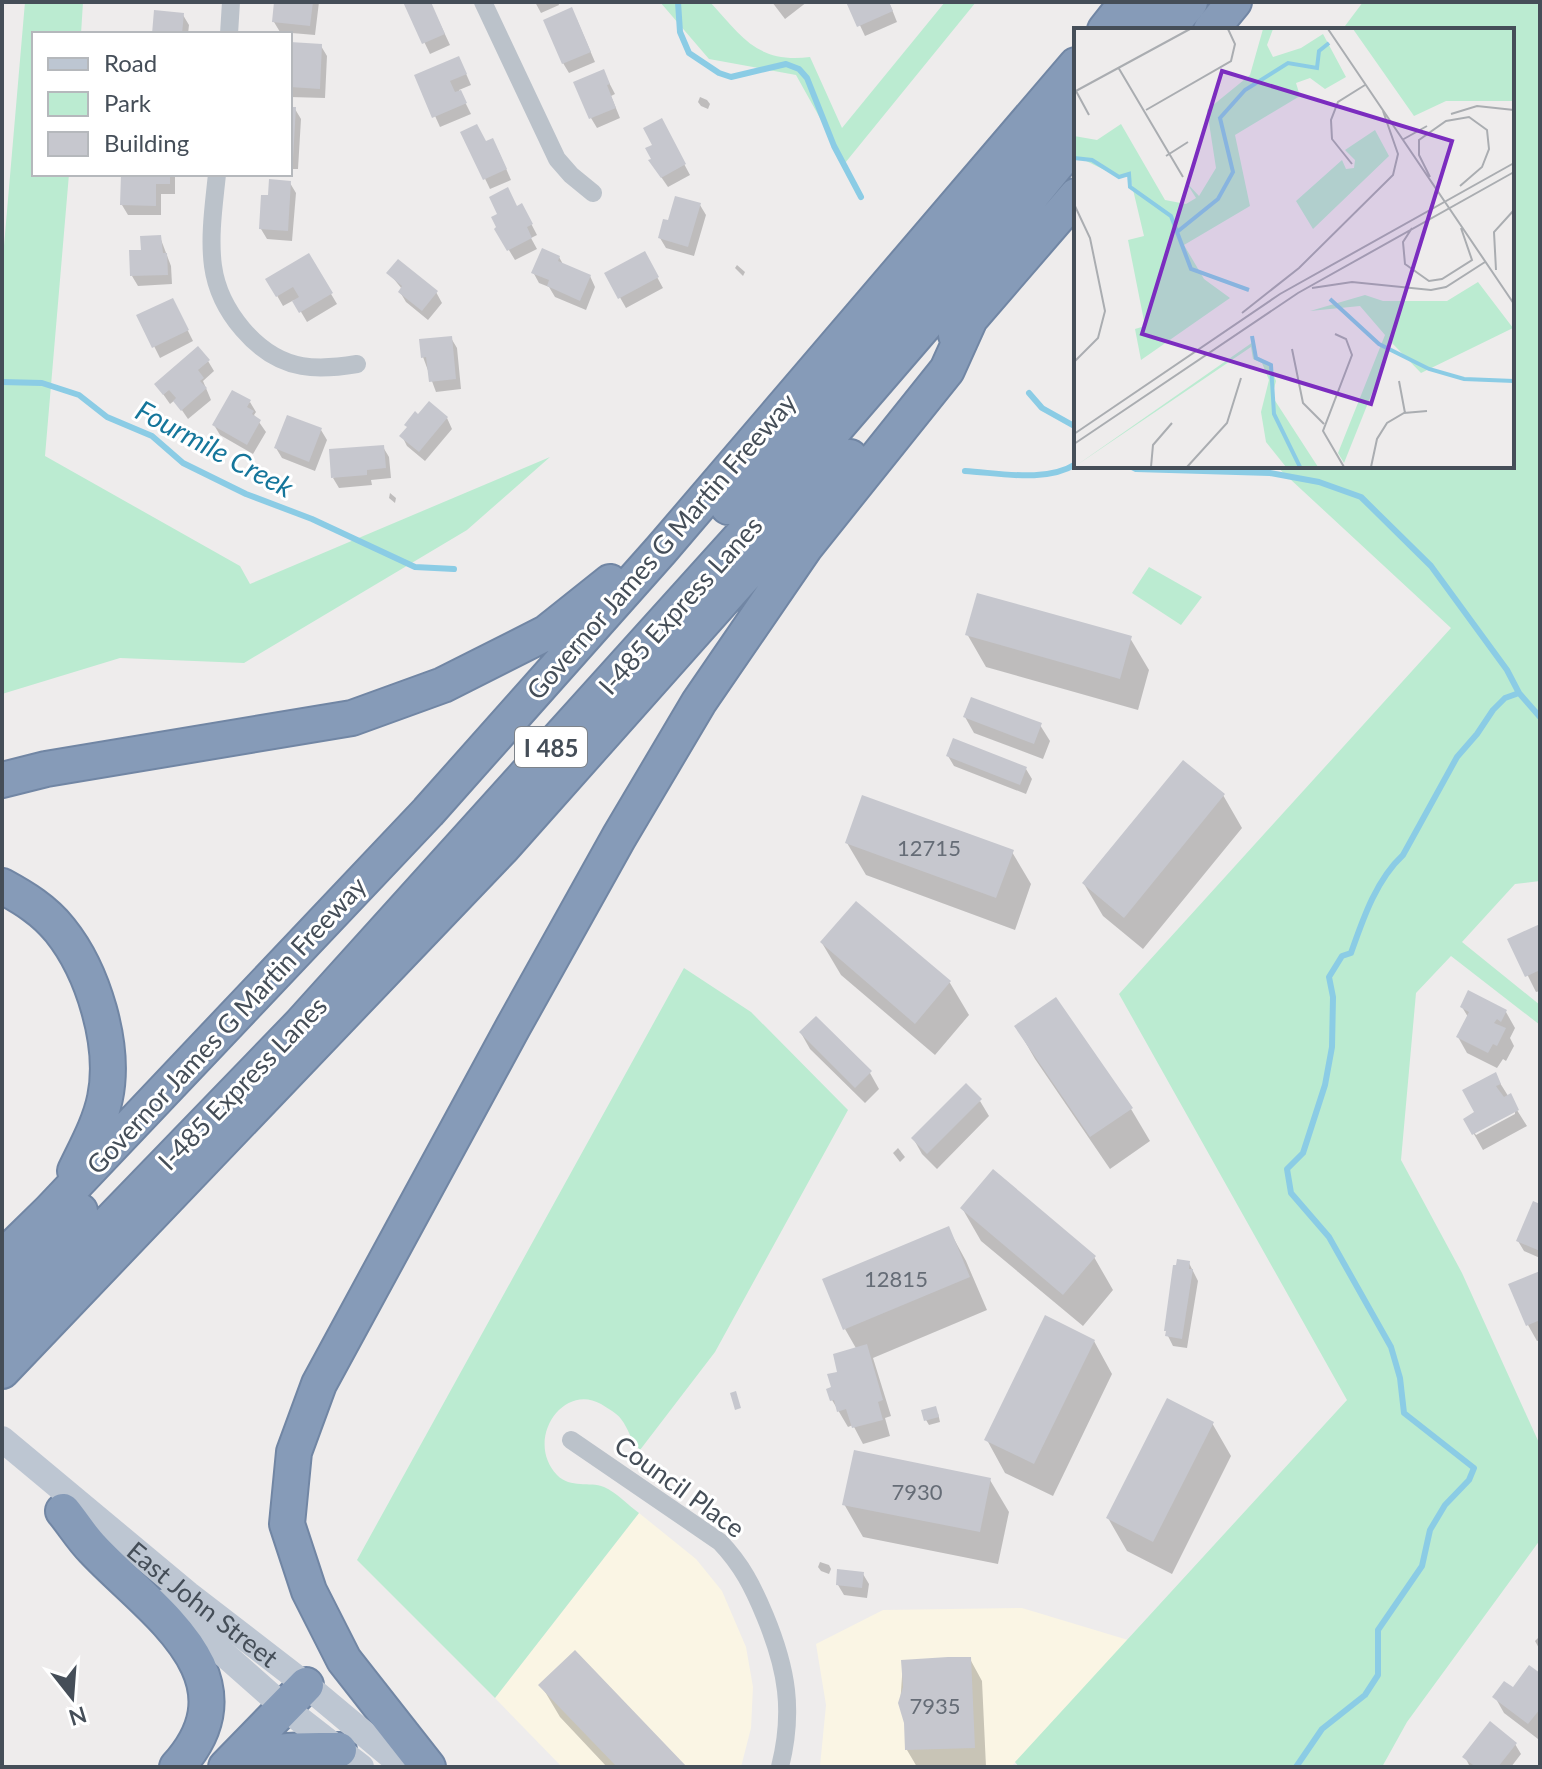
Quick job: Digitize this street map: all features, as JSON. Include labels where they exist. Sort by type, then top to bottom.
[{"type":"highway","points":[[1107,28],[1127,2]]},
{"type":"highway","points":[[1140,28],[1161,2]]},
{"type":"highway","points":[[1169,28],[1190,2]]},
{"type":"highway","points":[[1213,28],[1234,2]]},
{"type":"highway","name":"Governor James G Martin Freeway","points":[[10,1250],[428,812],[717,485],[1074,67]]},
{"type":"highway","name":"I-485 Express Lanes","points":[[2,1296],[600,652],[1074,107]]},
{"type":"highway","name":"I-485 Express Lanes","points":[[7,1353],[766,509],[948,298],[1074,143]]},
{"type":"highway","name":"I 485","points":[[7,1353],[503,847],[758,562],[1074,198]]},
{"type":"highway","points":[[428,1767],[344,1660],[309,1591],[287,1524],[294,1452],[314,1397],[444,1151],[619,837],[699,702],[806,546],[947,370],[970,319]]},
{"type":"highway","points":[[2,780],[46,769],[352,718],[443,685],[546,633],[608,584],[717,485]]},
{"type":"highway","points":[[2,886],[32,902],[59,929],[77,956],[103,1025],[109,1059],[105,1098],[75,1171],[10,1250]]},
{"type":"highway","points":[[63,1511],[92,1548],[172,1624],[199,1664],[206,1687],[205,1718],[177,1767]]},
{"type":"highway","points":[[226,1767],[296,1696]]},
{"type":"highway","points":[[238,1767],[272,1753],[350,1758]]},
{"type":"main road","name":"East John Street","points":[[2,1439],[188,1594],[296,1696],[350,1758]]},
{"type":"main road","name":"East John Street","points":[[2,1461],[296,1696],[404,1767]]},
{"type":"street","points":[[229,32],[231,2]]},
{"type":"street","points":[[483,2],[557,159],[593,193]]},
{"type":"street","points":[[217,176],[211,246],[213,266],[221,294],[234,318],[254,341],[278,358],[332,368],[357,364]]},
{"type":"street","name":"Council Place","points":[[571,1440],[720,1542],[737,1560],[754,1587],[779,1650],[784,1674],[788,1726],[780,1767]]},
{"type":"shaded area","points":[[639,1513],[696,1559],[722,1591],[746,1647],[753,1687],[751,1728],[741,1767],[562,1767],[495,1698]]},
{"type":"shaded area","points":[[1022,1608],[1128,1640],[1011,1767],[820,1766],[826,1705],[816,1644],[883,1610]]},
{"type":"green space","points":[[25,2],[83,2],[81,32],[32,32],[32,176],[69,176],[45,456],[240,566],[250,584],[550,457],[467,530],[244,663],[120,658],[2,694],[2,269]]},
{"type":"green space","points":[[660,2],[710,2],[742,37],[764,52],[792,58],[810,57],[842,128],[945,2],[976,2],[845,163],[796,75],[709,59]]},
{"type":"green space","points":[[1363,2],[1540,2],[1540,881],[1515,884],[1462,942],[1540,1005],[1540,1025],[1451,956],[1416,993],[1401,1160],[1462,1273],[1540,1445],[1540,1540],[1407,1722],[1382,1767],[1019,1767],[1015,1762],[1347,1400],[1119,994],[1451,628],[1278,468],[1514,468],[1514,28],[1344,28]]},
{"type":"green space","points":[[1149,567],[1202,597],[1181,625],[1132,593]]},
{"type":"green space","points":[[684,968],[751,1012],[848,1110],[715,1352],[640,1450],[619,1417],[601,1404],[587,1399],[573,1401],[552,1418],[546,1431],[545,1446],[548,1461],[557,1475],[568,1482],[604,1487],[639,1513],[495,1698],[357,1560]]},
{"type":"building","points":[[274,2],[313,2],[310,26],[272,22]]},
{"type":"building","points":[[403,2],[431,2],[445,34],[422,44]]},
{"type":"building","points":[[846,2],[889,2],[893,11],[857,27]]},
{"type":"building","points":[[572,7],[591,52],[562,64],[543,20]]},
{"type":"building","points":[[154,10],[184,13],[182,32],[152,32]]},
{"type":"building","points":[[292,42],[322,44],[320,89],[292,87]]},
{"type":"building","points":[[459,56],[467,74],[450,81],[455,92],[461,90],[467,103],[432,118],[414,75]]},
{"type":"building","points":[[604,69],[616,108],[589,119],[573,82]]},
{"type":"building","points":[[292,107],[296,107],[293,159]]},
{"type":"building","points":[[662,118],[686,164],[661,178],[648,160],[651,159],[645,148],[652,145],[643,128]]},
{"type":"building","points":[[477,124],[486,141],[493,138],[507,169],[483,180],[460,132]]},
{"type":"building","points":[[121,176],[170,176],[170,184],[156,184],[156,206],[120,205]]},
{"type":"building","points":[[269,179],[291,181],[288,231],[259,229],[261,195],[268,195]]},
{"type":"building","points":[[508,187],[517,206],[522,203],[533,224],[527,227],[532,238],[507,251],[494,229],[496,227],[491,217],[497,214],[489,197]]},
{"type":"building","points":[[675,196],[701,203],[688,247],[658,238],[663,219],[668,220]]},
{"type":"building","points":[[161,235],[163,253],[167,253],[168,275],[130,276],[129,250],[141,250],[140,236]]},
{"type":"building","points":[[542,248],[560,256],[558,261],[591,275],[580,301],[547,286],[549,280],[531,273]]},
{"type":"building","points":[[645,251],[659,277],[618,299],[604,273]]},
{"type":"building","points":[[309,253],[333,293],[299,313],[292,301],[299,297],[293,287],[276,297],[265,279]]},
{"type":"building","points":[[398,259],[438,291],[422,311],[398,292],[402,286],[386,273]]},
{"type":"building","points":[[173,298],[189,330],[152,348],[136,315]]},
{"type":"building","points":[[452,336],[456,379],[429,382],[426,357],[421,358],[419,339]]},
{"type":"building","points":[[198,346],[210,360],[198,370],[204,378],[200,381],[207,388],[181,411],[169,390],[163,395],[154,384]]},
{"type":"building","points":[[232,390],[251,400],[247,407],[261,420],[247,445],[212,425]]},
{"type":"building","points":[[429,401],[448,417],[419,452],[399,436],[415,411],[418,414]]},
{"type":"building","points":[[287,415],[322,428],[309,462],[274,448]]},
{"type":"building","points":[[384,445],[386,468],[367,470],[367,475],[331,478],[329,449]]},
{"type":"building","points":[[977,593],[1132,636],[1120,679],[965,635]]},
{"type":"building","points":[[971,697],[1042,723],[1034,744],[963,717]]},
{"type":"building","points":[[953,738],[1027,767],[1020,785],[946,756]]},
{"type":"building","points":[[1183,760],[1225,794],[1124,918],[1082,883]]},
{"type":"building","points":[[862,795],[1014,850],[996,898],[845,843]]},
{"type":"building","points":[[856,901],[951,981],[915,1024],[820,942]]},
{"type":"building","points":[[1540,924],[1540,970],[1525,977],[1507,939]]},
{"type":"building","points":[[1468,990],[1507,1010],[1501,1022],[1497,1019],[1494,1023],[1506,1028],[1497,1046],[1493,1044],[1488,1053],[1456,1037],[1469,1012],[1460,1007]]},
{"type":"building","points":[[1056,997],[1133,1108],[1090,1137],[1014,1026]]},
{"type":"building","points":[[816,1016],[872,1071],[855,1088],[799,1032]]},
{"type":"building","points":[[1496,1072],[1501,1084],[1496,1086],[1504,1097],[1511,1093],[1519,1110],[1472,1135],[1463,1119],[1474,1112],[1462,1090]]},
{"type":"building","points":[[966,1083],[982,1099],[927,1154],[911,1138]]},
{"type":"building","points":[[993,1169],[1096,1256],[1063,1295],[960,1208]]},
{"type":"building","points":[[1533,1201],[1540,1204],[1540,1251],[1516,1241]]},
{"type":"building","points":[[949,1226],[970,1277],[843,1330],[822,1279]]},
{"type":"building","points":[[1177,1259],[1190,1261],[1189,1269],[1193,1269],[1182,1339],[1165,1336],[1164,1331],[1173,1265],[1176,1265]]},
{"type":"building","points":[[1540,1271],[1540,1320],[1526,1326],[1508,1284]]},
{"type":"building","points":[[1045,1315],[1095,1340],[1034,1464],[984,1440]]},
{"type":"building","points":[[867,1344],[883,1400],[878,1402],[883,1420],[852,1428],[846,1409],[837,1412],[834,1400],[830,1401],[826,1389],[831,1387],[827,1374],[837,1372],[833,1354]]},
{"type":"building","points":[[736,1391],[741,1408],[735,1410],[730,1393]]},
{"type":"building","points":[[1167,1398],[1214,1422],[1153,1542],[1106,1518]]},
{"type":"building","points":[[936,1406],[939,1417],[924,1421],[921,1410]]},
{"type":"building","points":[[854,1450],[991,1478],[980,1532],[842,1505]]},
{"type":"building","points":[[837,1569],[864,1572],[862,1588],[836,1585]]},
{"type":"building","points":[[575,1650],[687,1767],[617,1767],[538,1685]]},
{"type":"building","points":[[971,1657],[975,1748],[905,1750],[904,1723],[898,1703],[903,1687],[901,1660]]},
{"type":"building","points":[[1529,1665],[1540,1673],[1540,1709],[1528,1724],[1492,1697],[1504,1681],[1513,1687]]},
{"type":"building","points":[[1490,1721],[1517,1743],[1498,1767],[1476,1767],[1462,1757]]},
{"type":"waterway","points":[[678,2],[680,32],[689,53],[719,73],[731,77],[786,64],[799,69],[807,78],[834,146],[861,197]]},
{"type":"waterway","name":"Fourmile Creek","points":[[2,382],[42,383],[79,395],[107,417],[152,436],[183,463],[246,494],[312,519],[415,567],[454,569]]},
{"type":"waterway","points":[[1029,393],[1042,408],[1074,426]]},
{"type":"waterway","name":"Fourmile Creek","points":[[965,471],[1037,475],[1074,465]]},
{"type":"waterway","name":"Fourmile Creek","points":[[1134,468],[1270,473],[1319,482],[1361,497],[1431,566],[1507,670],[1519,693],[1540,717]]},
{"type":"waterway","points":[[1296,1767],[1322,1729],[1365,1695],[1378,1675],[1378,1630],[1422,1566],[1430,1530],[1445,1505],[1469,1480],[1474,1468],[1404,1413],[1400,1378],[1391,1347],[1329,1237],[1291,1193],[1287,1169],[1303,1153],[1325,1085],[1332,1047],[1333,997],[1329,977],[1342,956],[1351,953],[1378,888],[1403,855],[1457,757],[1493,710],[1505,698],[1519,693]]}]
